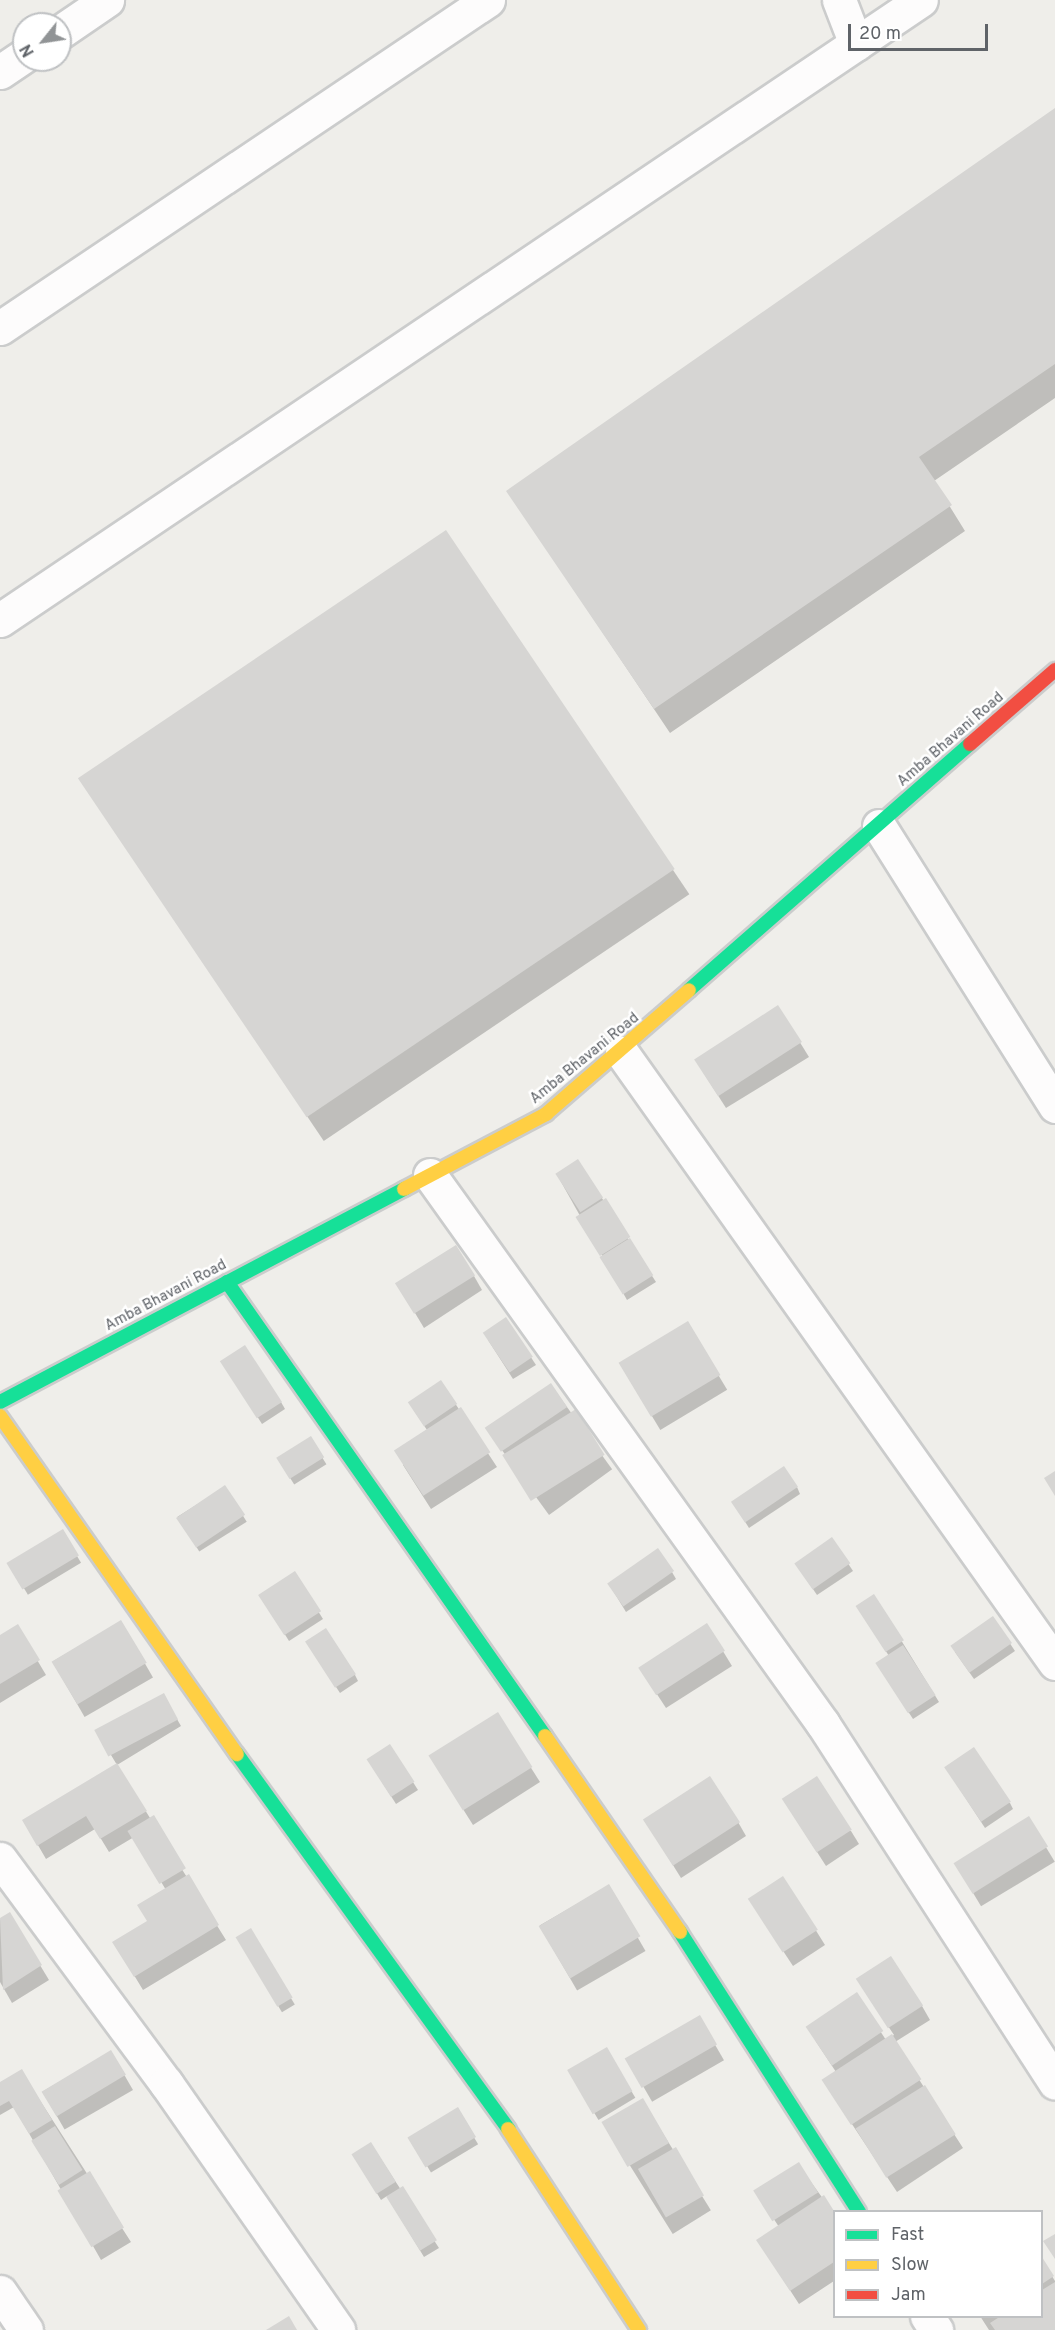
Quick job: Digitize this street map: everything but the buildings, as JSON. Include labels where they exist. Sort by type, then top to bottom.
[{"type":"street","points":[[72,24],[107,0]]},
{"type":"street","points":[[0,328],[488,0]]},
{"type":"street","points":[[839,0],[856,44]]},
{"type":"street","points":[[0,621],[921,0]]},
{"type":"street","name":"Amba Bhavani Road","points":[[0,1402],[546,1114],[622,1053],[1055,670]]},
{"type":"street","points":[[879,826],[1055,1106]]},
{"type":"street","points":[[622,1053],[1055,1663]]},
{"type":"street","points":[[430,1175],[823,1724],[1055,2084]]},
{"type":"street","points":[[227,1282],[651,1888],[858,2210]]},
{"type":"street","points":[[0,1416],[238,1755],[461,2058],[639,2330]]},
{"type":"street","points":[[0,1859],[166,2083],[338,2330]]},
{"type":"street","points":[[0,2292],[26,2330]]},
{"type":"traffic: fast","points":[[689,990],[970,744]]},
{"type":"traffic: fast","points":[[0,1402],[404,1189]]},
{"type":"traffic: fast","points":[[227,1282],[545,1736]]},
{"type":"traffic: fast","points":[[237,1754],[508,2129]]},
{"type":"traffic: fast","points":[[680,1932],[858,2210]]},
{"type":"traffic: slow","points":[[404,1189],[546,1114],[689,990]]},
{"type":"traffic: slow","points":[[0,1416],[237,1754]]},
{"type":"traffic: slow","points":[[545,1736],[680,1932]]},
{"type":"traffic: slow","points":[[508,2129],[639,2330]]},
{"type":"traffic: jam","points":[[970,744],[1055,670]]}]
